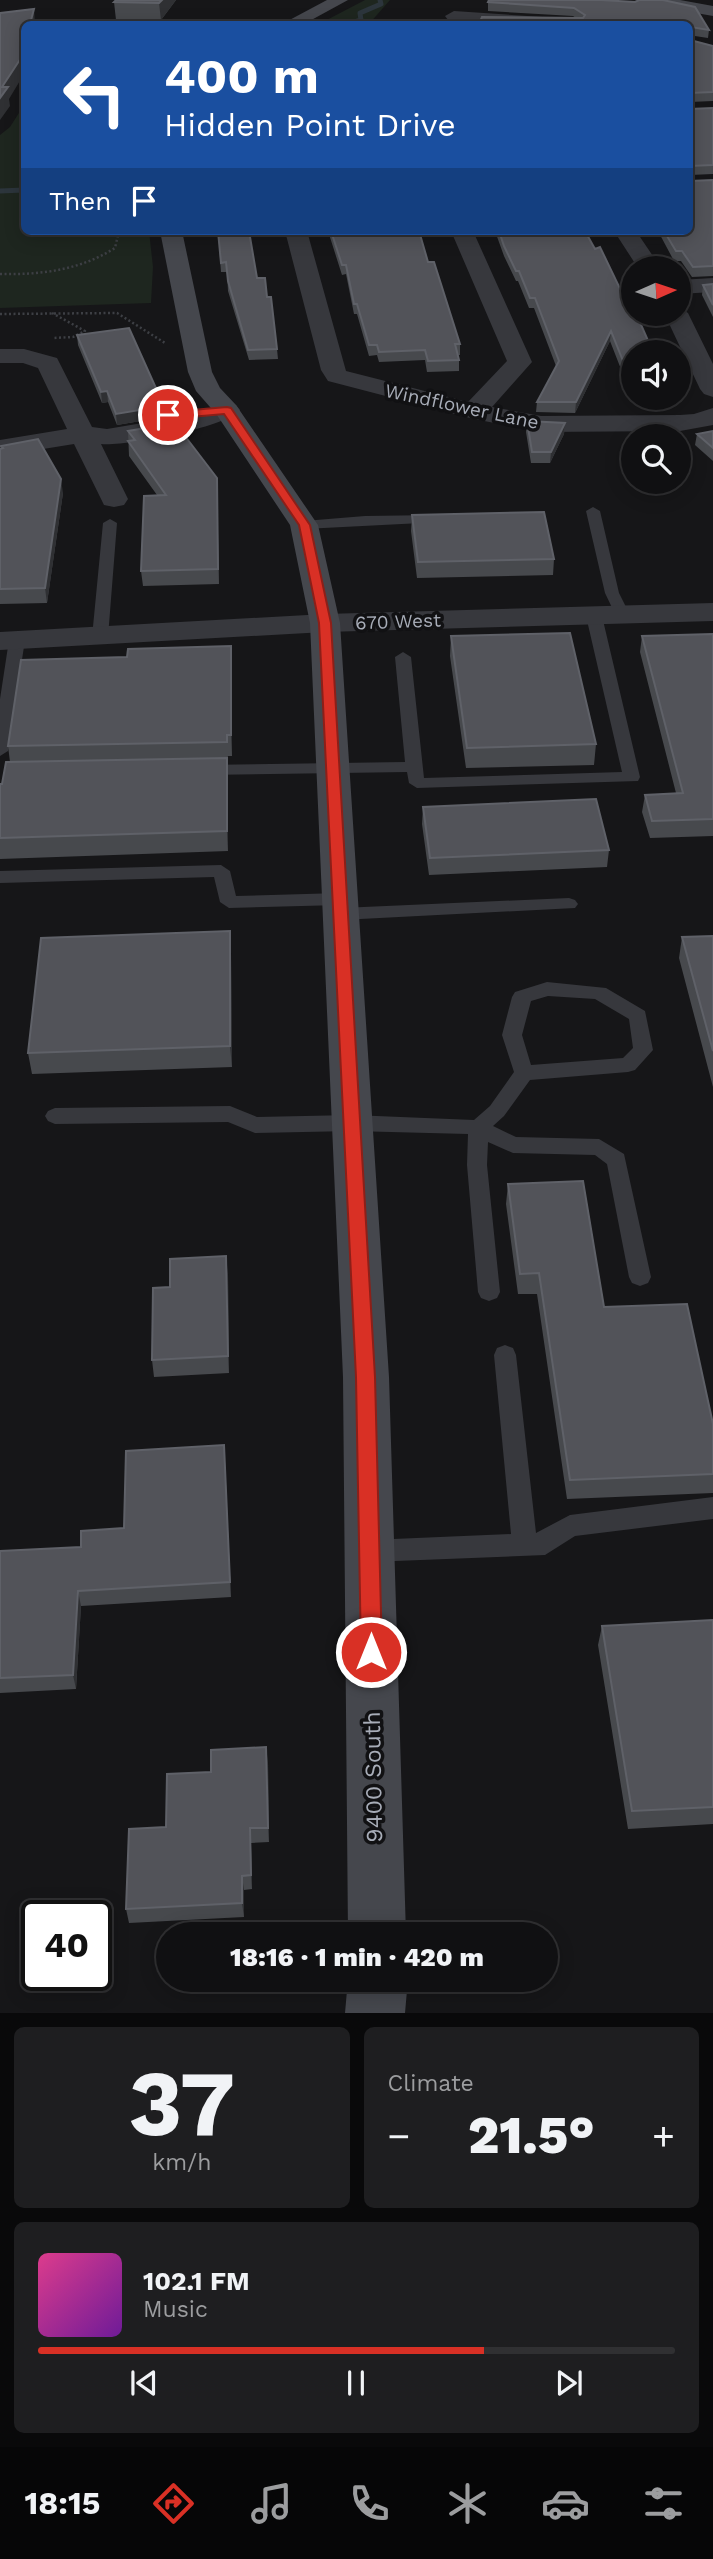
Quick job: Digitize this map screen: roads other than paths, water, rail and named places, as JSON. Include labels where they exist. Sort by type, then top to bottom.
[{"type":"street","points":[[298,21],[340,0]]},
{"type":"street","points":[[652,0],[713,11]]},
{"type":"street","points":[[455,13],[541,21]]},
{"type":"street","name":"9400 South","points":[[172,235],[200,372],[209,391],[227,410],[304,525],[325,623],[366,1377],[377,1922]]},
{"type":"street","name":"Windflower Lane","points":[[297,235],[332,370],[337,376],[354,383],[513,420],[573,425],[681,423],[698,422],[713,416]]},
{"type":"street","points":[[464,235],[520,362],[474,411]]},
{"type":"street","points":[[628,235],[642,256]]},
{"type":"street","points":[[691,286],[713,285]]},
{"type":"street","points":[[682,326],[713,389]]},
{"type":"street","points":[[0,356],[24,356],[48,363],[84,435],[112,511]]},
{"type":"street","points":[[0,448],[84,435],[107,437],[202,421],[227,410]]},
{"type":"street","name":"670 West","points":[[8,640],[325,623],[713,612]]},
{"type":"street","points":[[375,2013],[377,1992]]},
{"type":"lane","points":[[100,637],[112,511]]},
{"type":"lane","points":[[403,657],[417,783],[632,776],[608,615],[612,593],[593,511]]},
{"type":"lane","points":[[304,525],[365,520],[447,519]]},
{"type":"lane","points":[[0,751],[8,640]]},
{"type":"lane","points":[[180,771],[414,767]]},
{"type":"lane","points":[[0,877],[221,871],[229,902],[340,906],[569,904]]},
{"type":"lane","points":[[547,989],[599,993],[638,1016],[643,1050],[628,1065],[524,1073],[512,1035],[522,997],[547,989]]},
{"type":"lane","points":[[489,1292],[477,1165],[478,1128],[497,1111],[524,1073]]},
{"type":"lane","points":[[55,1115],[230,1114],[255,1125],[352,1123],[478,1128],[513,1145],[599,1147],[617,1160],[640,1277]]},
{"type":"lane","points":[[505,1355],[525,1545]]},
{"type":"lane","points":[[369,1551],[545,1544],[570,1526],[713,1508]]},
{"type":"waterway","points":[[358,21],[361,20],[360,13],[381,4],[380,0]]},
{"type":"waterway","points":[[0,191],[21,190]]}]
